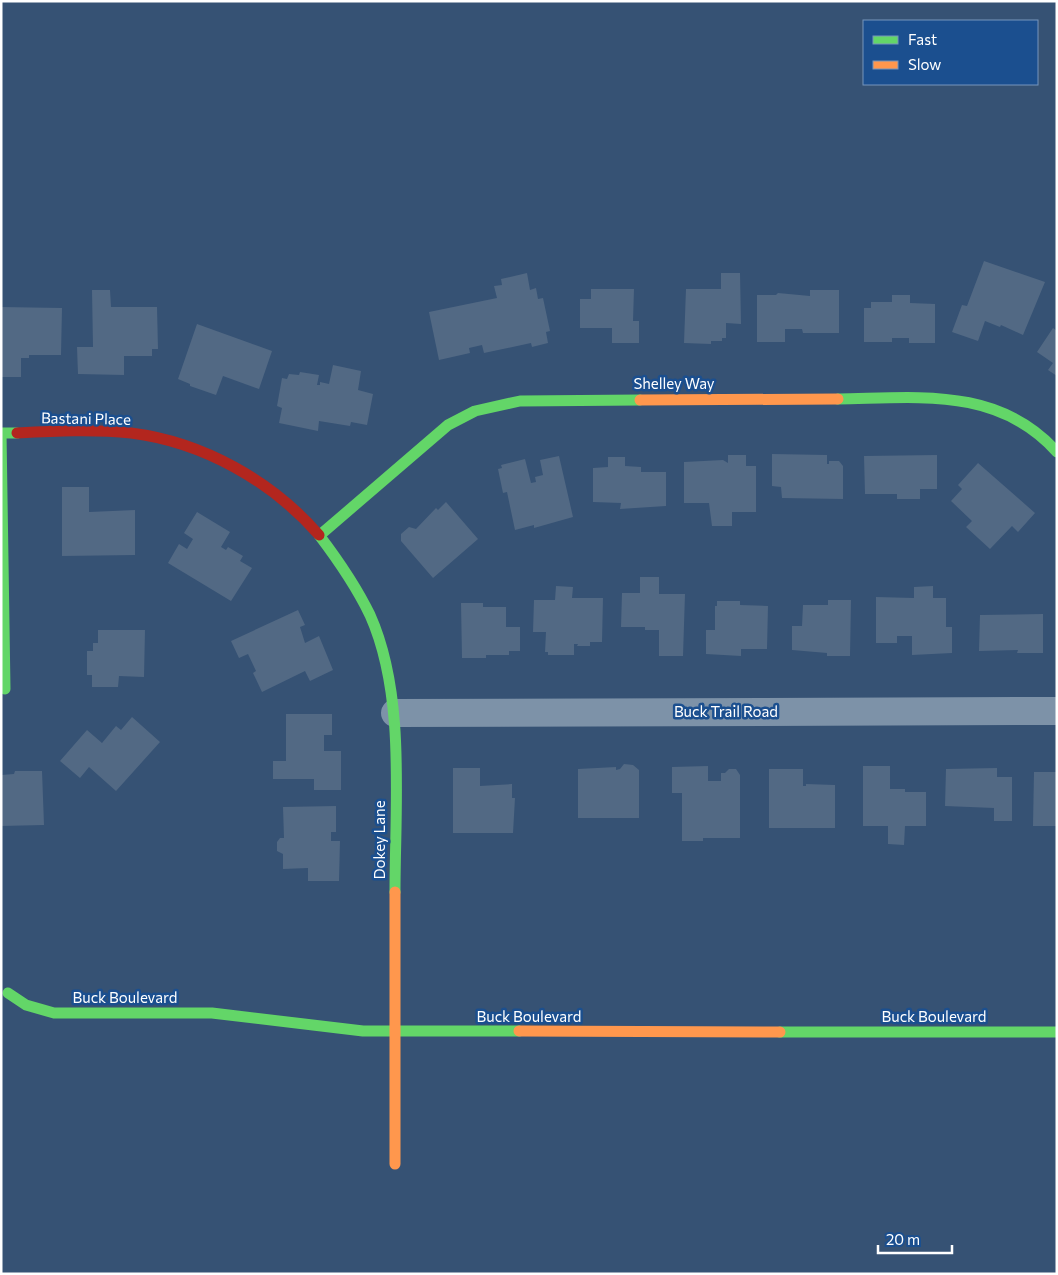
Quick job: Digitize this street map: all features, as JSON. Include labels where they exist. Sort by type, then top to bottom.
[{"type":"street","name":"Shelley Way","points":[[320,535],[448,425],[475,411],[520,401],[944,398],[982,405],[1013,417],[1041,436],[1057,452]]},
{"type":"street","name":"Bastani Place","points":[[1,433],[114,432],[151,437],[196,449],[242,470],[291,505],[320,535]]},
{"type":"street","points":[[1,433],[5,689]]},
{"type":"street","name":"Dokey Lane","points":[[320,535],[344,565],[367,606],[388,667],[395,713],[395,1164]]},
{"type":"street","name":"Buck Trail Road","points":[[395,713],[1057,711]]},
{"type":"street","name":"Buck Boulevard","points":[[8,993],[26,1005],[54,1013],[212,1013],[363,1031],[1057,1032]]},
{"type":"building","points":[[984,261],[1045,282],[1023,335],[1001,325],[1000,327],[985,321],[978,341],[952,332],[962,305],[967,306]]},
{"type":"building","points":[[527,273],[530,290],[536,288],[538,299],[543,298],[550,331],[546,332],[548,343],[532,347],[531,343],[484,353],[482,345],[469,348],[470,353],[439,360],[429,312],[497,298],[494,286],[502,285],[501,279]]},
{"type":"building","points":[[721,273],[740,273],[741,324],[726,323],[726,338],[722,338],[722,341],[711,341],[711,344],[684,343],[686,289],[721,289]]},
{"type":"building","points":[[591,289],[634,289],[633,321],[639,321],[639,343],[612,343],[612,328],[580,328],[580,299],[591,299]]},
{"type":"building","points":[[92,290],[110,290],[111,307],[157,307],[158,349],[152,349],[152,356],[124,356],[124,375],[78,374],[77,347],[93,347]]},
{"type":"building","points":[[810,290],[839,290],[839,333],[803,333],[802,329],[785,329],[785,342],[757,342],[757,295],[776,295],[778,293],[810,296]]},
{"type":"building","points":[[892,295],[910,295],[910,303],[935,304],[935,343],[909,343],[909,338],[892,338],[892,342],[864,342],[864,308],[871,308],[871,302],[892,302]]},
{"type":"building","points":[[1,307],[62,308],[61,355],[29,355],[29,358],[21,358],[21,377],[1,377]]},
{"type":"building","points":[[197,324],[272,351],[259,389],[223,376],[216,395],[190,386],[190,384],[178,379]]},
{"type":"building","points":[[1053,328],[1057,331],[1057,376],[1048,370],[1053,363],[1037,352]]},
{"type":"building","points":[[333,365],[361,371],[358,390],[373,394],[367,425],[351,422],[350,426],[319,421],[318,431],[279,423],[282,408],[277,406],[282,378],[287,379],[289,374],[299,375],[300,372],[319,375],[317,385],[320,385],[320,382],[329,384]]},
{"type":"building","points":[[772,454],[827,455],[827,464],[829,464],[829,461],[839,461],[843,466],[843,499],[782,498],[781,487],[772,486]]},
{"type":"building","points":[[728,455],[746,455],[746,466],[756,466],[756,512],[732,512],[732,526],[712,526],[709,503],[684,503],[684,462],[723,460],[728,463]]},
{"type":"building","points":[[937,455],[937,489],[920,489],[920,499],[897,499],[897,494],[865,494],[864,456]]},
{"type":"building","points":[[559,456],[573,517],[534,528],[534,525],[515,530],[507,492],[503,493],[498,469],[502,468],[501,465],[525,459],[531,483],[536,482],[535,477],[543,475],[540,460]]},
{"type":"building","points":[[608,457],[625,457],[625,466],[641,467],[641,472],[666,472],[666,506],[620,509],[621,503],[593,502],[593,468],[608,467]]},
{"type":"building","points":[[978,463],[1035,513],[1018,532],[1012,526],[990,549],[966,527],[972,521],[951,501],[962,489],[958,485]]},
{"type":"building","points":[[62,487],[89,487],[89,512],[135,510],[135,555],[62,556]]},
{"type":"building","points":[[446,502],[478,539],[433,578],[401,541],[401,534],[409,527],[416,529],[436,508],[438,510]]},
{"type":"building","points":[[197,512],[230,532],[221,547],[226,550],[228,547],[243,556],[240,561],[252,568],[231,601],[168,563],[179,544],[187,549],[193,539],[184,533]]},
{"type":"building","points":[[640,577],[659,577],[659,594],[685,594],[683,656],[659,656],[659,630],[645,630],[645,627],[621,627],[622,593],[640,593]]},
{"type":"building","points":[[556,586],[573,587],[572,598],[603,598],[602,642],[590,642],[590,646],[577,646],[578,644],[574,644],[574,655],[548,655],[548,652],[545,652],[546,632],[533,632],[534,600],[555,600]]},
{"type":"building","points":[[933,586],[933,598],[946,598],[946,627],[952,627],[952,653],[912,655],[912,636],[897,636],[897,643],[876,643],[876,597],[914,598],[914,587]]},
{"type":"building","points":[[828,600],[851,600],[850,656],[827,656],[827,653],[792,650],[792,626],[802,626],[803,605],[828,605]]},
{"type":"building","points":[[717,601],[740,601],[740,605],[768,606],[767,649],[741,649],[741,656],[706,654],[706,630],[715,630],[715,606],[717,606]]},
{"type":"building","points":[[461,603],[483,603],[483,607],[506,607],[506,627],[520,627],[520,651],[509,651],[509,655],[486,655],[486,658],[462,658]]},
{"type":"building","points":[[298,610],[305,625],[300,627],[305,643],[319,636],[333,670],[310,681],[305,671],[262,692],[253,673],[256,671],[248,654],[239,658],[231,641]]},
{"type":"building","points":[[1043,614],[1043,653],[1017,653],[1018,650],[979,651],[980,615]]},
{"type":"building","points":[[98,630],[145,630],[144,677],[119,676],[118,687],[92,687],[92,675],[87,675],[87,651],[93,651],[93,643],[98,643]]},
{"type":"building","points":[[286,714],[332,714],[332,735],[324,735],[324,751],[341,751],[341,790],[314,790],[314,779],[273,779],[273,761],[286,761]]},
{"type":"building","points":[[132,717],[160,742],[116,791],[89,767],[80,778],[60,761],[87,730],[102,743],[116,726],[121,730]]},
{"type":"building","points":[[624,764],[633,765],[639,770],[639,818],[578,818],[578,769],[616,767],[616,770],[620,769]]},
{"type":"building","points":[[708,766],[708,781],[721,781],[721,773],[725,773],[729,769],[736,769],[740,775],[740,838],[703,838],[703,841],[682,841],[682,793],[672,793],[672,767]]},
{"type":"building","points":[[863,766],[890,766],[890,789],[905,789],[905,792],[926,792],[926,826],[905,826],[904,845],[888,844],[888,826],[863,826]]},
{"type":"building","points":[[453,768],[480,768],[480,786],[512,784],[512,798],[515,798],[513,833],[453,833]]},
{"type":"building","points":[[997,768],[997,777],[1012,777],[1012,821],[994,821],[994,808],[945,806],[946,769]]},
{"type":"building","points":[[769,769],[803,769],[803,786],[806,786],[806,784],[835,785],[835,828],[769,828]]},
{"type":"building","points":[[15,771],[42,771],[44,825],[1,826],[1,775],[14,774]]},
{"type":"building","points":[[1034,772],[1057,772],[1057,826],[1033,826]]},
{"type":"building","points":[[336,806],[336,832],[331,832],[331,841],[340,841],[339,881],[308,881],[308,868],[283,869],[283,854],[277,851],[277,842],[280,838],[284,838],[283,807]]},
{"type":"traffic: fast","points":[[838,399],[926,398],[955,400],[983,406],[1009,416],[1034,431],[1057,452]]},
{"type":"traffic: fast","points":[[320,535],[448,425],[475,411],[520,401],[640,400]]},
{"type":"traffic: fast","points":[[5,689],[1,433],[17,433]]},
{"type":"traffic: fast","points":[[319,535],[359,594],[370,615],[381,646],[389,680],[394,715],[396,751],[395,892]]},
{"type":"traffic: fast","points":[[8,993],[26,1005],[54,1013],[212,1013],[363,1031],[519,1031]]},
{"type":"traffic: fast","points":[[780,1032],[1057,1032]]},
{"type":"traffic: slow","points":[[640,400],[838,399]]},
{"type":"traffic: slow","points":[[395,892],[395,1164]]},
{"type":"traffic: slow","points":[[519,1031],[780,1032]]},
{"type":"traffic: jam","points":[[17,433],[74,431],[131,433],[184,445],[210,455],[258,481],[300,515],[319,535]]}]
